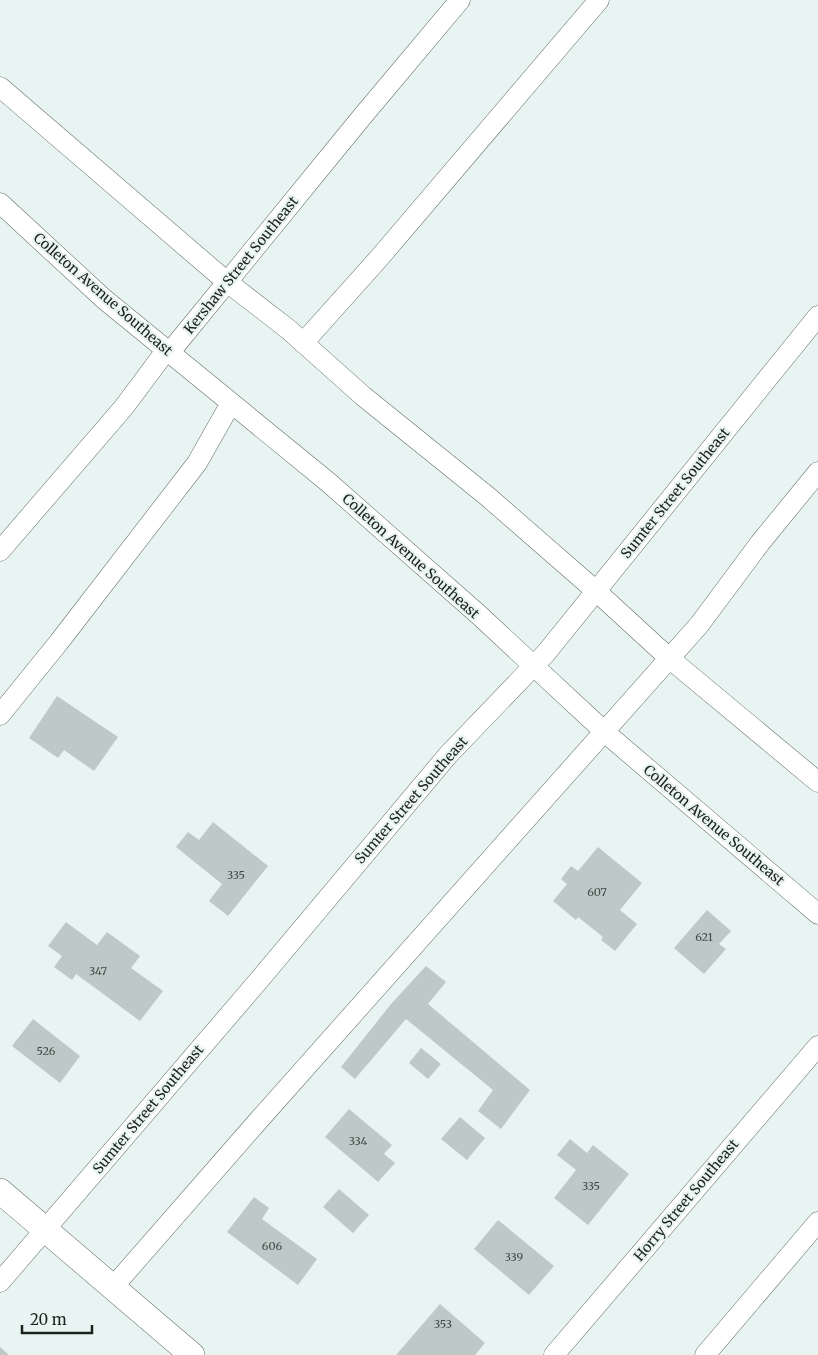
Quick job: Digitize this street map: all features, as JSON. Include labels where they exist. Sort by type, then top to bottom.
[{"type":"street","name":"Kershaw Street Southeast","points":[[0,551],[124,407],[162,356],[170,352],[360,118],[460,0]]},
{"type":"street","points":[[303,343],[380,257],[599,0]]},
{"type":"street","points":[[0,87],[227,282],[303,343],[363,396],[487,496],[596,591],[669,658],[818,782]]},
{"type":"street","name":"Colleton Avenue Southeast","points":[[0,203],[104,299],[328,482],[479,616],[604,731],[818,914]]},
{"type":"street","name":"Sumter Street Southeast","points":[[0,1282],[448,755],[546,653],[818,316]]},
{"type":"street","points":[[0,715],[59,642],[197,462],[231,403]]},
{"type":"street","points":[[113,1287],[699,625],[760,543],[818,472]]},
{"type":"street","name":"Horry Street Southeast","points":[[554,1355],[818,1046]]},
{"type":"street","points":[[0,1191],[192,1355]]},
{"type":"street","points":[[706,1355],[818,1222]]},
{"type":"building","points":[[57,696],[118,737],[94,771],[64,750],[58,758],[29,738]]},
{"type":"building","points":[[213,822],[268,866],[228,916],[209,901],[222,884],[176,847],[188,832],[199,840]]},
{"type":"building","points":[[598,847],[642,883],[620,910],[637,924],[615,951],[601,940],[603,937],[578,917],[576,920],[553,901],[567,884],[561,879],[571,866],[578,871]]},
{"type":"building","points":[[707,910],[731,931],[719,944],[726,949],[704,974],[674,948]]},
{"type":"building","points":[[66,922],[97,945],[107,932],[140,956],[131,968],[163,991],[140,1021],[76,974],[72,980],[54,967],[62,956],[48,946]]},
{"type":"building","points":[[426,966],[446,982],[428,1004],[530,1090],[501,1129],[478,1111],[493,1090],[406,1019],[355,1079],[341,1067],[391,1004]]},
{"type":"building","points":[[33,1019],[80,1056],[60,1083],[12,1046]]},
{"type":"building","points":[[421,1048],[441,1064],[428,1079],[409,1063]]},
{"type":"building","points":[[349,1109],[392,1145],[384,1154],[395,1163],[378,1182],[325,1137]]},
{"type":"building","points":[[460,1117],[485,1138],[467,1160],[441,1139]]},
{"type":"building","points":[[570,1139],[587,1153],[593,1145],[629,1174],[588,1225],[554,1198],[576,1170],[557,1155]]},
{"type":"building","points":[[339,1189],[369,1215],[353,1233],[323,1207]]},
{"type":"building","points":[[254,1197],[269,1208],[262,1219],[317,1259],[298,1285],[227,1232]]},
{"type":"building","points":[[498,1220],[554,1266],[529,1295],[474,1249]]},
{"type":"building","points":[[440,1304],[485,1343],[475,1355],[396,1355]]},
{"type":"building","points":[[0,1347],[9,1355],[0,1355]]}]
